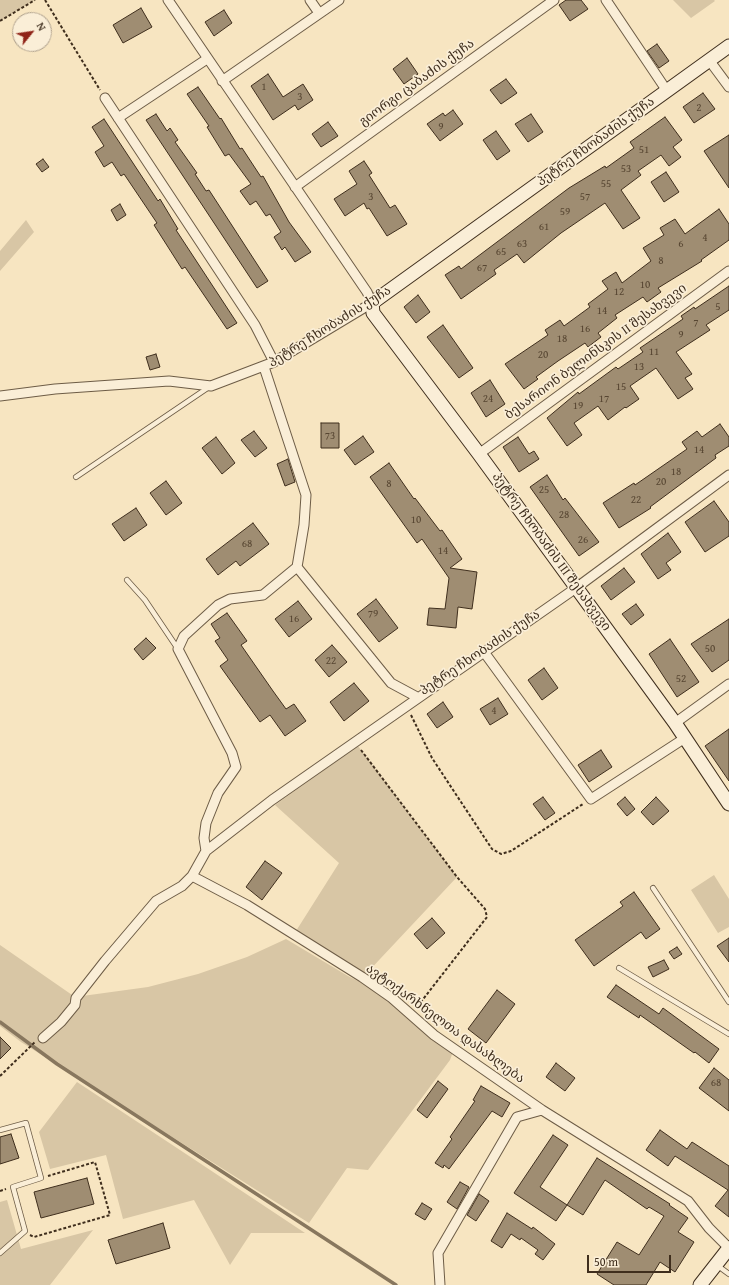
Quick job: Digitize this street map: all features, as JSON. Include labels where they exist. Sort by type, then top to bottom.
[{"type":"street","points":[[168,0],[367,292],[372,303]]},
{"type":"street","points":[[310,0],[319,13]]},
{"type":"street","points":[[222,81],[338,0]]},
{"type":"street","name":"გიორგი ცაბაძის ქუჩა","points":[[295,187],[554,0]]},
{"type":"street","points":[[606,0],[667,91]]},
{"type":"street","name":"პეტრე ჩხობაძის ქუჩა","points":[[729,46],[372,303],[264,367],[306,495],[304,525],[297,567],[391,683],[418,697],[576,588],[729,475]]},
{"type":"street","points":[[118,118],[207,59]]},
{"type":"street","points":[[709,60],[729,88]]},
{"type":"street","points":[[105,98],[255,324],[274,362]]},
{"type":"street","name":"ბესარიონ ბელინსკის II შესახვევი","points":[[479,454],[729,271]]},
{"type":"street","name":"პეტრე ჩხობაძის III შესახვევი","points":[[372,303],[373,313],[479,454],[676,723],[729,804]]},
{"type":"street","points":[[0,396],[55,389],[169,381],[211,386],[264,367]]},
{"type":"street","points":[[206,851],[204,838],[206,823],[218,794],[236,767],[232,753],[178,649],[184,636],[218,605],[230,599],[263,596],[297,567]]},
{"type":"street","points":[[484,652],[591,799],[685,738]]},
{"type":"street","points":[[676,723],[729,684]]},
{"type":"street","points":[[43,1038],[61,1022],[75,1005],[76,998],[156,900],[182,886],[192,876],[206,851],[272,800],[418,697]]},
{"type":"street","name":"ავტოქარხნელთა დასახლება","points":[[192,876],[247,905],[362,977],[392,998],[434,1035],[542,1110],[688,1201],[709,1228],[729,1248]]},
{"type":"street","points":[[440,1285],[438,1253],[517,1117],[542,1110]]},
{"type":"street","points":[[700,1285],[729,1248]]},
{"type":"lane","points":[[76,477],[211,386]]},
{"type":"lane","points":[[126,580],[145,600],[178,649]]},
{"type":"lane","points":[[653,888],[729,1002]]},
{"type":"lane","points":[[619,968],[729,1034]]},
{"type":"lane","points":[[0,1130],[26,1123],[41,1178],[13,1187],[25,1231],[0,1253]]},
{"type":"lane","points":[[716,1265],[729,1274]]},
{"type":"path","points":[[0,21],[35,0]]},
{"type":"path","points":[[45,0],[105,98]]},
{"type":"path","points":[[407,706],[432,758],[492,849],[501,854],[511,851],[591,799]]},
{"type":"path","points":[[356,742],[457,877],[485,909],[487,917],[411,1014]]},
{"type":"path","points":[[0,1076],[30,1048],[34,1042]]},
{"type":"path","points":[[25,1231],[34,1237],[110,1215],[95,1162],[41,1178]]},
{"type":"shaded area","points":[[0,0],[35,0],[15,12],[12,12],[12,14],[0,21]]},
{"type":"shaded area","points":[[673,0],[714,0],[715,1],[691,18]]},
{"type":"shaded area","points":[[26,220],[34,232],[0,271],[0,251]]},
{"type":"shaded area","points":[[358,746],[457,877],[365,975],[296,931],[339,863],[275,805]]},
{"type":"shaded area","points":[[714,875],[729,899],[729,927],[718,933],[691,890]]},
{"type":"shaded area","points":[[286,939],[348,976],[392,998],[454,1049],[450,1060],[368,1170],[347,1168],[309,1223],[21,1042],[0,1026],[0,945],[75,997],[148,987],[198,974],[247,957]]},
{"type":"shaded area","points":[[77,1082],[305,1233],[251,1233],[230,1265],[194,1200],[123,1219],[106,1155],[50,1169],[39,1132]]},
{"type":"shaded area","points":[[7,1200],[21,1249],[93,1230],[50,1285],[0,1285],[0,1202]]},
{"type":"building","points":[[566,0],[581,0],[588,9],[570,21],[559,5]]},
{"type":"building","points":[[141,8],[152,27],[123,43],[113,25]]},
{"type":"building","points":[[224,10],[232,23],[214,36],[205,22]]},
{"type":"building","points":[[657,44],[669,61],[659,68],[647,51]]},
{"type":"building","points":[[407,58],[418,74],[404,84],[393,69]]},
{"type":"building","points":[[268,74],[283,97],[303,84],[313,100],[298,110],[295,105],[273,120],[251,86]]},
{"type":"building","points":[[506,79],[517,93],[501,104],[490,90]]},
{"type":"building","points":[[198,87],[220,119],[221,118],[240,149],[242,148],[261,177],[263,176],[289,222],[311,252],[295,262],[285,247],[282,250],[274,237],[281,232],[270,214],[266,216],[256,201],[250,205],[240,191],[251,184],[229,154],[225,156],[207,127],[209,126],[187,94]]},
{"type":"building","points":[[703,93],[715,109],[694,123],[683,107]]},
{"type":"building","points":[[453,110],[463,124],[440,141],[427,124],[443,113],[445,116]]},
{"type":"building","points":[[156,114],[167,131],[170,128],[178,140],[175,142],[197,173],[195,174],[206,191],[209,190],[268,281],[257,288],[146,120]]},
{"type":"building","points":[[531,114],[543,132],[528,142],[515,124]]},
{"type":"building","points":[[665,117],[682,140],[673,147],[681,157],[669,166],[661,155],[638,171],[641,175],[621,190],[640,218],[623,229],[605,203],[561,233],[524,263],[517,254],[494,270],[496,274],[461,299],[445,275],[459,266],[461,269],[569,188],[605,166],[606,168],[634,148],[630,142]]},
{"type":"building","points":[[104,119],[158,201],[160,199],[178,229],[176,230],[237,323],[227,329],[185,267],[182,269],[154,225],[157,223],[124,174],[121,176],[112,162],[104,167],[95,152],[104,146],[92,127]]},
{"type":"building","points":[[328,122],[338,136],[321,147],[312,134]]},
{"type":"building","points":[[496,131],[510,151],[497,160],[483,140]]},
{"type":"building","points":[[729,135],[729,188],[704,151]]},
{"type":"building","points":[[43,159],[49,167],[42,172],[36,164]]},
{"type":"building","points":[[364,161],[372,173],[369,175],[390,208],[395,205],[407,224],[387,236],[369,208],[367,209],[364,203],[345,216],[334,199],[357,184],[349,171]]},
{"type":"building","points":[[666,172],[679,192],[664,202],[651,182]]},
{"type":"building","points":[[120,204],[126,215],[117,221],[111,210]]},
{"type":"building","points":[[719,209],[729,224],[729,240],[701,260],[702,261],[658,288],[661,292],[647,302],[643,297],[615,315],[617,318],[598,333],[601,337],[588,347],[585,343],[558,361],[536,377],[538,379],[524,389],[505,364],[548,335],[545,330],[560,320],[564,326],[590,307],[588,304],[608,289],[602,281],[616,272],[622,283],[651,261],[643,248],[664,235],[660,228],[675,219],[685,234]]},
{"type":"building","points":[[729,286],[729,310],[706,325],[710,330],[676,352],[692,374],[685,378],[693,389],[678,399],[656,368],[630,386],[639,399],[626,408],[625,407],[608,420],[598,406],[574,423],[582,435],[567,446],[547,418],[578,392],[579,394],[616,367],[618,369],[643,352],[640,348],[683,319],[681,316],[694,307],[695,309]]},
{"type":"building","points":[[418,295],[430,312],[416,323],[404,307]]},
{"type":"building","points":[[443,325],[473,368],[459,378],[427,337]]},
{"type":"building","points":[[156,354],[160,367],[150,370],[146,357]]},
{"type":"building","points":[[490,380],[505,404],[486,417],[471,393]]},
{"type":"building","points":[[321,423],[339,423],[339,448],[321,448]]},
{"type":"building","points":[[720,424],[729,437],[729,446],[715,455],[716,458],[650,507],[651,508],[619,528],[603,503],[634,483],[635,485],[687,449],[682,442],[697,431],[702,437]]},
{"type":"building","points":[[254,431],[267,448],[255,457],[241,440]]},
{"type":"building","points":[[363,436],[374,452],[355,465],[344,450]]},
{"type":"building","points":[[216,437],[235,463],[222,474],[202,448]]},
{"type":"building","points":[[518,437],[529,454],[534,451],[539,459],[519,472],[503,447]]},
{"type":"building","points":[[288,459],[295,482],[285,486],[277,464]]},
{"type":"building","points":[[389,463],[414,499],[415,498],[440,531],[442,530],[462,559],[450,568],[477,572],[472,609],[458,607],[456,628],[427,625],[429,608],[445,609],[449,578],[422,539],[417,543],[370,477]]},
{"type":"building","points":[[547,475],[563,500],[565,498],[599,542],[579,556],[530,487]]},
{"type":"building","points":[[166,481],[182,503],[166,515],[150,493]]},
{"type":"building","points":[[714,501],[729,522],[729,536],[705,552],[685,522]]},
{"type":"building","points":[[136,508],[147,525],[124,541],[112,524]]},
{"type":"building","points":[[253,523],[269,544],[240,566],[236,561],[218,575],[206,559]]},
{"type":"building","points":[[668,533],[681,552],[666,563],[671,570],[658,579],[641,554]]},
{"type":"building","points":[[624,568],[635,582],[611,600],[601,586]]},
{"type":"building","points":[[376,599],[398,628],[379,642],[357,614]]},
{"type":"building","points":[[298,601],[312,619],[289,637],[275,619]]},
{"type":"building","points":[[636,604],[644,615],[631,625],[622,614]]},
{"type":"building","points":[[227,613],[247,641],[241,645],[286,709],[294,704],[306,721],[285,736],[270,715],[260,722],[220,666],[228,660],[215,641],[220,638],[211,624]]},
{"type":"building","points":[[729,619],[729,660],[712,672],[691,644]]},
{"type":"building","points":[[146,638],[156,648],[143,660],[134,649]]},
{"type":"building","points":[[670,639],[699,682],[677,697],[649,654]]},
{"type":"building","points":[[332,645],[347,662],[329,677],[315,660]]},
{"type":"building","points":[[544,668],[558,688],[542,700],[528,680]]},
{"type":"building","points":[[354,683],[369,701],[344,721],[330,702]]},
{"type":"building","points":[[498,698],[508,714],[490,725],[480,709]]},
{"type":"building","points":[[443,702],[453,717],[437,728],[427,714]]},
{"type":"building","points":[[729,729],[729,781],[705,746]]},
{"type":"building","points":[[601,750],[612,767],[589,782],[578,765]]},
{"type":"building","points":[[543,797],[555,813],[545,820],[533,804]]},
{"type":"building","points":[[625,797],[635,809],[627,816],[617,804]]},
{"type":"building","points":[[656,797],[669,811],[653,825],[641,812]]},
{"type":"building","points":[[265,861],[282,873],[262,900],[246,887]]},
{"type":"building","points":[[634,892],[660,929],[646,939],[641,932],[594,966],[575,940],[623,906],[620,902]]},
{"type":"building","points":[[432,918],[445,933],[427,949],[414,934]]},
{"type":"building","points":[[729,938],[729,962],[717,946]]},
{"type":"building","points":[[677,947],[682,954],[674,959],[669,952]]},
{"type":"building","points":[[664,960],[669,969],[653,977],[648,967]]},
{"type":"building","points":[[616,985],[659,1014],[663,1008],[719,1049],[709,1063],[640,1015],[639,1018],[607,997]]},
{"type":"building","points":[[497,990],[515,1004],[486,1043],[468,1029]]},
{"type":"building","points":[[0,1037],[11,1048],[0,1059]]},
{"type":"building","points":[[556,1063],[575,1078],[565,1091],[546,1077]]},
{"type":"building","points":[[714,1068],[729,1080],[729,1111],[699,1088]]},
{"type":"building","points":[[438,1081],[448,1089],[427,1118],[417,1110]]},
{"type":"building","points":[[481,1086],[510,1103],[502,1117],[492,1111],[449,1169],[444,1165],[443,1168],[435,1163],[452,1139],[450,1137],[475,1101],[473,1100]]},
{"type":"building","points":[[660,1130],[687,1149],[692,1142],[729,1166],[729,1217],[715,1206],[728,1190],[675,1156],[668,1166],[646,1150]]},
{"type":"building","points":[[11,1134],[19,1158],[0,1164],[0,1137]]},
{"type":"building","points":[[553,1135],[568,1145],[540,1187],[567,1205],[556,1221],[514,1193]]},
{"type":"building","points":[[597,1158],[670,1204],[669,1205],[688,1218],[678,1232],[694,1242],[675,1272],[660,1262],[646,1285],[614,1285],[597,1274],[617,1242],[639,1255],[664,1216],[649,1207],[647,1209],[605,1180],[583,1215],[567,1205]]},
{"type":"building","points":[[87,1178],[94,1204],[41,1218],[34,1192]]},
{"type":"building","points":[[460,1182],[469,1187],[457,1209],[447,1202]]},
{"type":"building","points":[[479,1194],[489,1201],[476,1221],[467,1215]]},
{"type":"building","points":[[422,1203],[432,1209],[425,1220],[415,1214]]},
{"type":"building","points":[[507,1213],[532,1229],[533,1227],[555,1244],[543,1260],[535,1254],[538,1250],[521,1238],[520,1240],[511,1234],[502,1248],[491,1241]]},
{"type":"building","points":[[163,1223],[170,1248],[116,1264],[108,1240]]},
{"type":"waterway","points":[[0,1022],[57,1064],[396,1285]]}]
